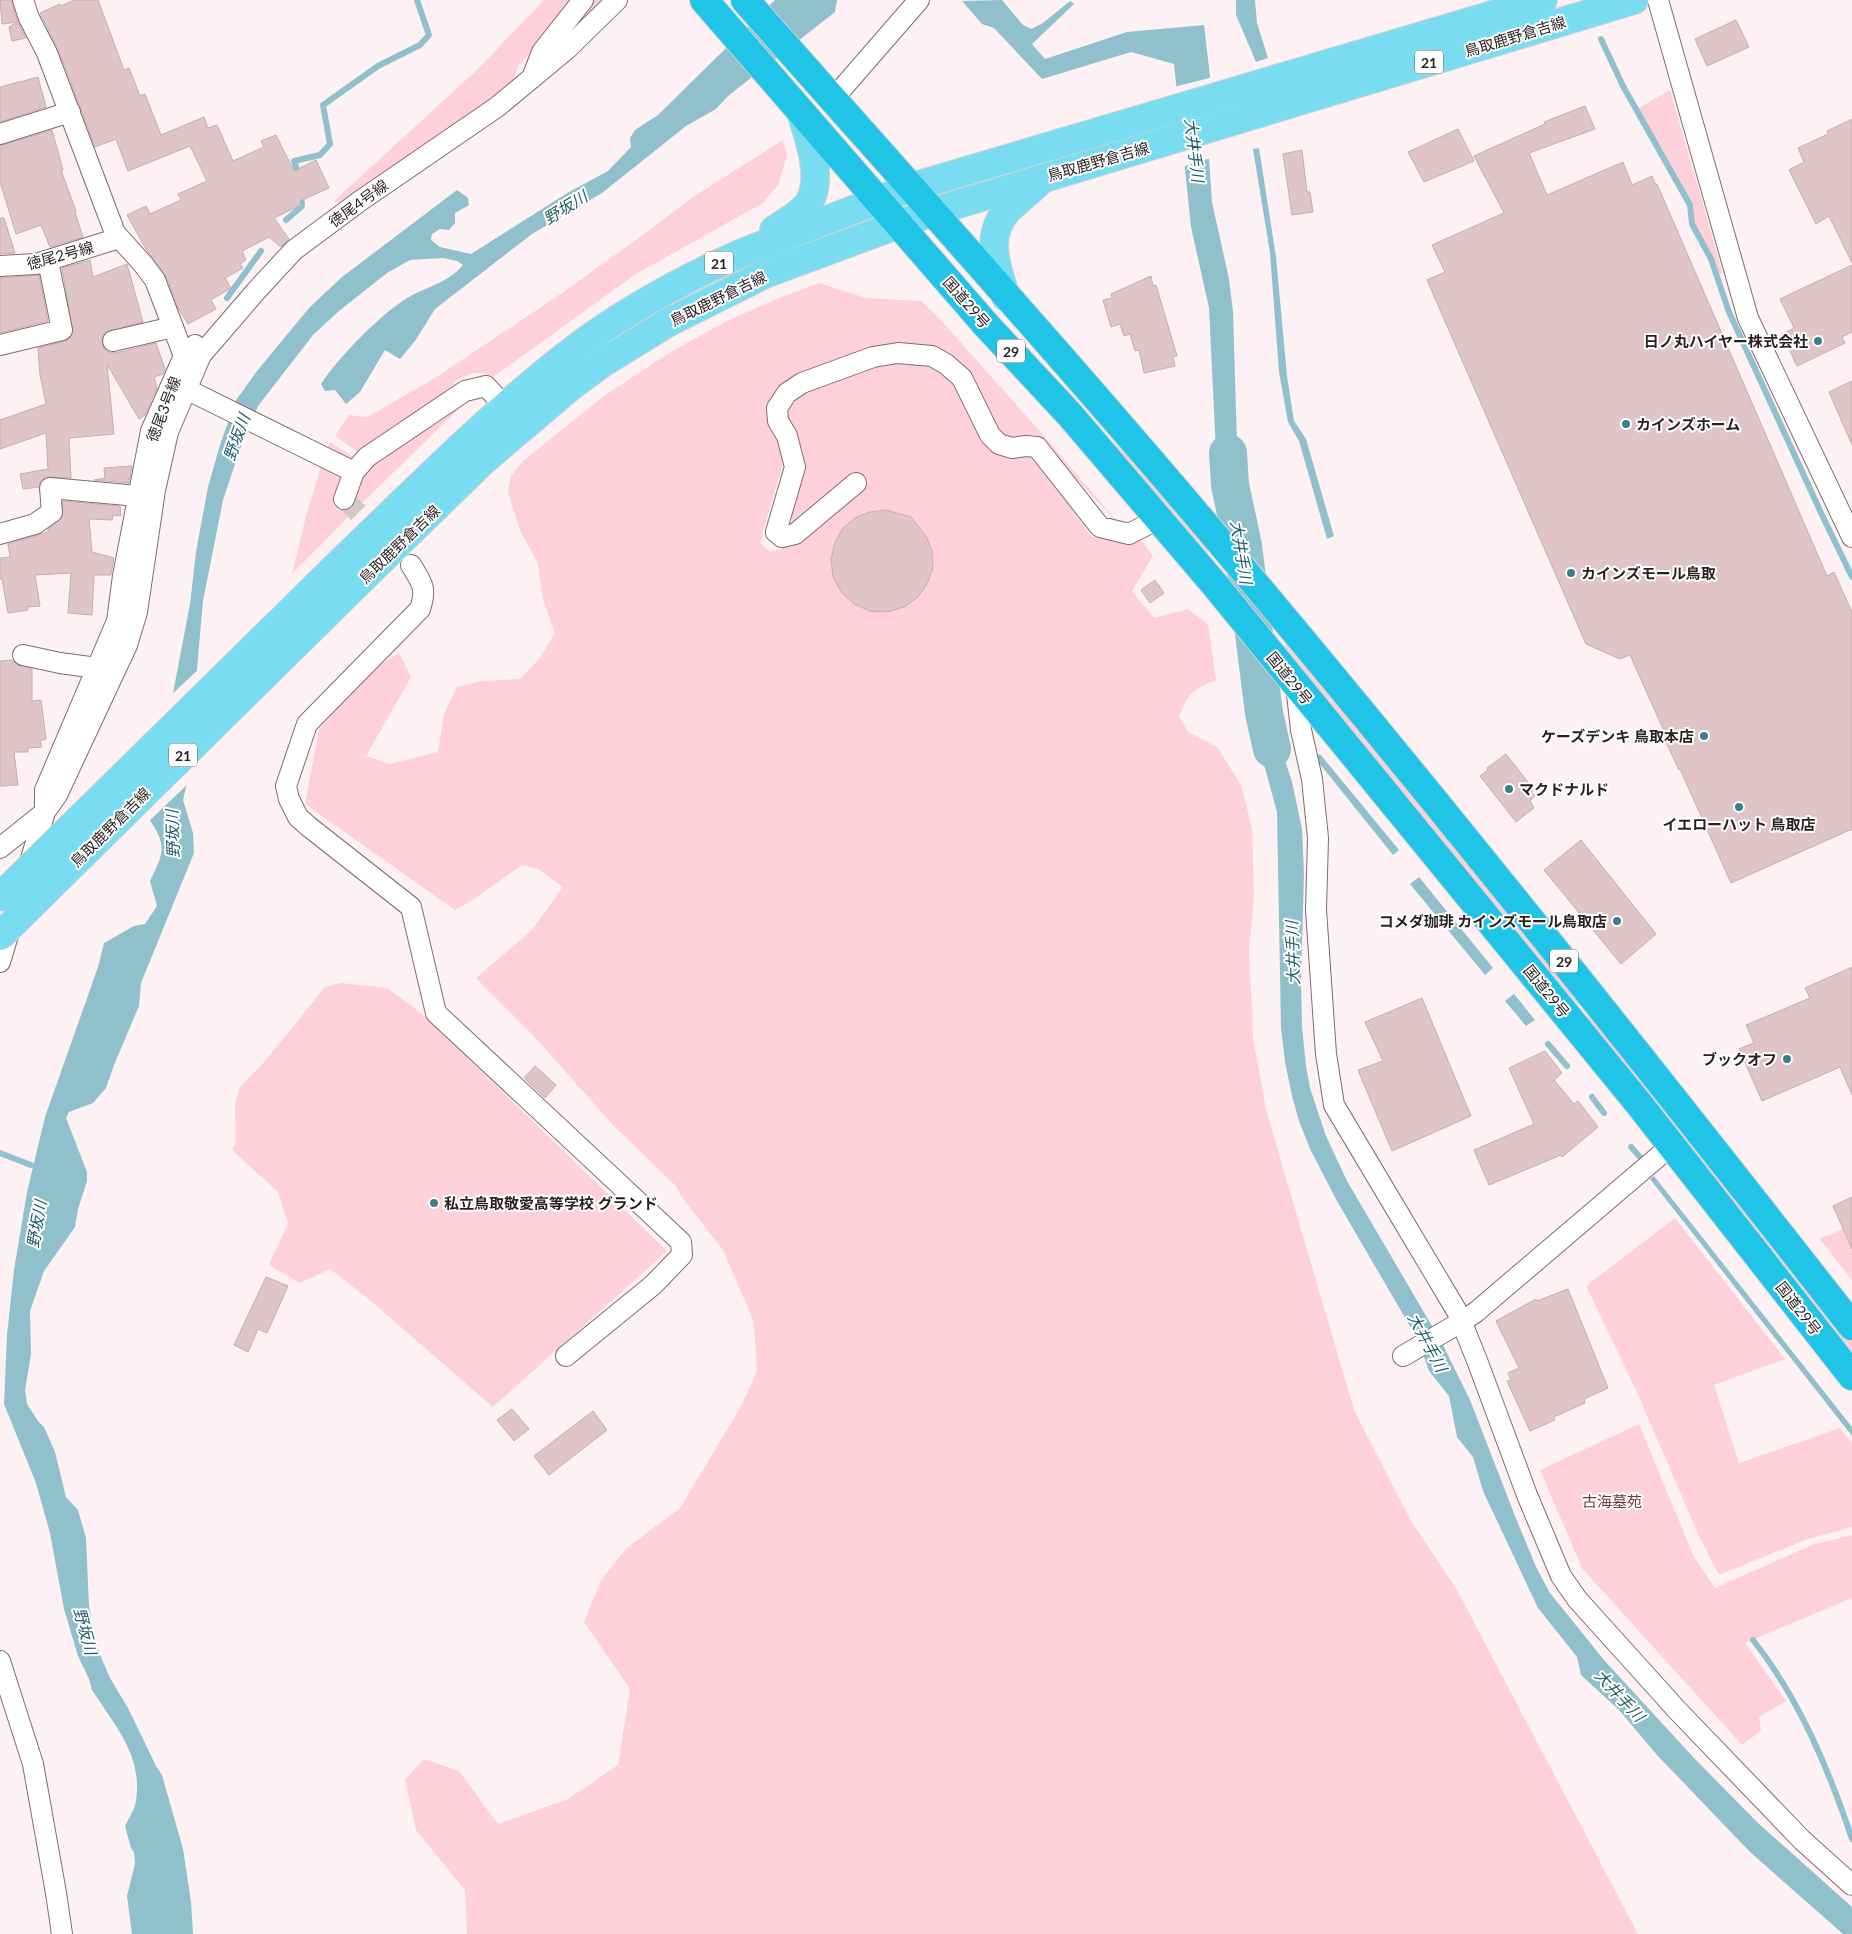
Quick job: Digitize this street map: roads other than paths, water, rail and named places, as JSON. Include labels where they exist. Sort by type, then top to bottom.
[{"type":"highway","name":"国道29号","points":[[704,0],[987,326],[1070,415],[1225,598],[1672,1146],[1852,1376]]},
{"type":"highway","name":"国道29号","points":[[746,0],[1135,442],[1270,602],[1518,904],[1852,1326]]},
{"type":"main road","name":"鳥取鹿野倉吉線","points":[[0,897],[349,554],[505,406],[569,354],[617,320],[685,280],[742,253],[912,187],[1543,0]]},
{"type":"main road","name":"鳥取鹿野倉吉線","points":[[0,936],[367,574],[501,445],[570,387],[604,362],[669,322],[742,284],[810,256],[932,212],[1046,176],[1170,141],[1634,0]]},
{"type":"main road","points":[[742,253],[799,212],[810,201],[814,187],[814,166],[811,144],[798,109]]},
{"type":"main road","points":[[1006,297],[997,271],[994,251],[998,226],[1006,212],[1046,176]]},
{"type":"street","name":"徳尾3号線","points":[[23,0],[29,18],[47,52],[115,233],[155,280],[184,356],[152,431],[123,576],[117,621],[45,790],[45,812]]},
{"type":"street","name":"徳尾4号線","points":[[45,812],[58,795],[127,645],[138,612],[155,490],[168,432],[201,356],[256,290],[294,250],[360,201],[498,107],[532,78],[542,52],[583,0]]},
{"type":"street","points":[[532,78],[568,48],[617,0]]},
{"type":"street","points":[[826,92],[919,0]]},
{"type":"street","points":[[1658,0],[1748,318],[1852,536]]},
{"type":"street","points":[[0,134],[70,112]]},
{"type":"street","name":"徳尾2号線","points":[[0,266],[36,264],[119,238]]},
{"type":"street","points":[[0,345],[62,330],[48,261]]},
{"type":"street","points":[[155,280],[201,356]]},
{"type":"street","points":[[113,341],[173,327]]},
{"type":"street","points":[[856,483],[795,534],[782,537],[776,532],[794,467],[787,436],[778,421],[777,408],[788,393],[802,383],[873,357],[898,353],[932,356],[946,364],[962,378],[990,435],[999,444],[1012,448],[1036,447],[1100,527],[1129,534],[1158,519]]},
{"type":"street","points":[[344,499],[354,472],[367,457],[465,391],[486,386],[505,406]]},
{"type":"street","points":[[186,389],[354,472]]},
{"type":"street","points":[[0,534],[35,524],[52,512],[50,488],[138,496]]},
{"type":"street","points":[[411,565],[425,595],[420,610],[307,724],[286,786],[289,799],[298,817],[321,838],[411,907],[436,1012],[681,1242],[682,1255],[653,1285],[566,1356]]},
{"type":"street","points":[[23,655],[97,668]]},
{"type":"street","points":[[1288,676],[1312,779],[1318,838],[1316,910],[1326,1054],[1334,1104],[1458,1313],[1527,1495],[1561,1576],[1577,1599],[1677,1710],[1802,1840],[1852,1885]]},
{"type":"street","points":[[0,848],[45,812]]},
{"type":"street","points":[[0,962],[45,812]]},
{"type":"street","points":[[1403,1356],[1461,1322],[1672,1146]]},
{"type":"street","points":[[0,1661],[32,1764],[62,1934]]},
{"type":"water","name":"野坂川","points":[[775,0],[837,0],[835,12],[728,96],[716,109],[686,126],[602,193],[532,234],[435,309],[415,341],[400,359],[385,350],[360,392],[346,404],[335,390],[325,391],[321,384],[337,362],[371,327],[394,307],[450,277],[463,265],[457,261],[443,258],[410,260],[387,273],[339,311],[313,335],[258,406],[240,449],[223,500],[203,601],[187,783],[183,800],[193,833],[194,853],[141,983],[139,1006],[106,1088],[93,1103],[69,1112],[66,1118],[87,1172],[87,1181],[78,1209],[75,1227],[44,1271],[30,1311],[31,1354],[25,1390],[27,1404],[44,1427],[55,1452],[66,1497],[78,1510],[86,1538],[89,1606],[94,1635],[101,1657],[110,1678],[128,1708],[162,1775],[183,1849],[191,1902],[193,1934],[132,1934],[127,1896],[135,1864],[134,1852],[131,1848],[125,1826],[136,1801],[137,1784],[135,1769],[131,1755],[118,1729],[92,1690],[78,1656],[64,1609],[50,1533],[36,1483],[4,1404],[7,1335],[14,1270],[27,1192],[45,1117],[98,967],[104,943],[134,926],[145,924],[157,906],[150,881],[162,850],[159,836],[149,819],[190,604],[196,552],[208,487],[220,445],[236,400],[257,371],[309,308],[342,277],[457,190],[468,198],[469,205],[455,213],[455,223],[449,230],[440,229],[432,234],[431,240],[440,247],[471,254],[569,192],[608,171],[631,147],[630,138],[635,130],[658,115]]},
{"type":"water","points":[[1002,0],[1023,25],[1031,29],[1043,23],[1070,1],[1074,4],[1032,44],[1045,59],[1127,32],[1204,25],[1210,76],[1209,159],[1212,202],[1229,279],[1233,312],[1237,444],[1245,509],[1221,499],[1216,451],[1209,308],[1191,227],[1174,64],[1131,52],[1042,79],[994,28],[982,24],[962,1]]},
{"type":"water","points":[[1236,0],[1255,0],[1257,23],[1268,58],[1256,62],[1236,15]]},
{"type":"water","points":[[1259,148],[1276,257],[1287,376],[1294,421],[1306,439],[1334,536],[1327,539],[1299,441],[1288,422],[1279,372],[1270,253],[1253,149]]},
{"type":"water","points":[[1250,694],[1272,701],[1278,739],[1292,782],[1302,829],[1304,873],[1301,981],[1302,1026],[1306,1066],[1310,1088],[1326,1136],[1347,1181],[1442,1343],[1470,1400],[1536,1567],[1550,1593],[1604,1660],[1694,1758],[1758,1823],[1852,1907],[1852,1934],[1843,1934],[1750,1852],[1657,1755],[1619,1710],[1581,1675],[1577,1657],[1538,1608],[1483,1491],[1473,1457],[1457,1437],[1449,1396],[1429,1371],[1418,1340],[1337,1201],[1310,1149],[1299,1121],[1285,1062],[1281,1028],[1277,812],[1257,739]]},
{"type":"water","points":[[1320,754],[1399,850],[1393,855],[1315,758]]},
{"type":"water","points":[[1419,877],[1493,968],[1485,975],[1410,884]]},
{"type":"water","points":[[1514,994],[1535,1020],[1526,1026],[1505,1001]]},
{"type":"water","points":[[1654,1176],[1852,1427],[1852,1436],[1650,1179]]},
{"type":"waterway","points":[[299,177],[294,161],[320,155],[330,144],[323,105],[378,66],[420,45],[429,35],[417,0]]},
{"type":"waterway","points":[[1601,39],[1623,86],[1690,205],[1692,224],[1711,259],[1729,312],[1852,577]]},
{"type":"waterway","points":[[286,220],[302,206],[301,192]]},
{"type":"waterway","points":[[227,298],[261,251]]},
{"type":"waterway","name":"大井手川","points":[[1228,453],[1230,485],[1243,546],[1264,713],[1272,749]]},
{"type":"waterway","points":[[1548,1044],[1567,1066]]},
{"type":"waterway","points":[[1592,1097],[1604,1113]]},
{"type":"waterway","points":[[1631,1147],[1640,1157]]},
{"type":"waterway","points":[[0,1153],[31,1165]]},
{"type":"waterway","points":[[1753,1640],[1785,1686],[1811,1735],[1823,1761],[1852,1839]]},
{"type":"tunnel","points":[[344,499],[384,538]]},
{"type":"place","name":"日ノ丸ハイヤー株式会社","points":[[1818,341]]},
{"type":"place","name":"カインズホーム","points":[[1626,424]]},
{"type":"place","name":"カインズモール鳥取","points":[[1571,573]]},
{"type":"place","name":"ケーズデンキ 鳥取本店","points":[[1704,736]]},
{"type":"place","name":"マクドナルド","points":[[1509,789]]},
{"type":"place","name":"イエローハット 鳥取店","points":[[1739,807]]},
{"type":"place","name":"コメダ珈琲 カインズモール鳥取店","points":[[1617,921]]},
{"type":"place","name":"ブックオフ","points":[[1787,1059]]},
{"type":"place","name":"私立鳥取敬愛高等学校 グランド","points":[[434,1203]]},
{"type":"park label","name":"古海墓苑","points":[[1612,1501]]}]
